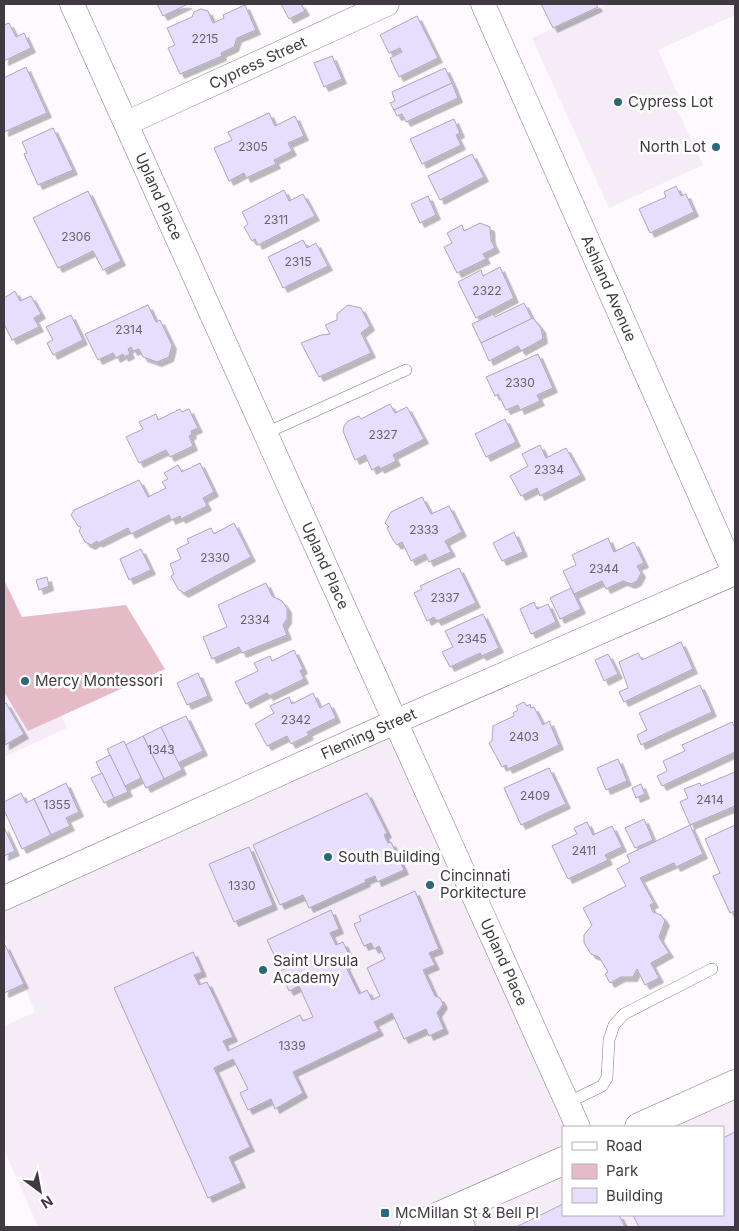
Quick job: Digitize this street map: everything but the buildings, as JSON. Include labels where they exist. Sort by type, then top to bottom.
[{"type":"main road","points":[[640,1126],[735,1084]]},
{"type":"main road","points":[[414,1227],[459,1218],[562,1162]]},
{"type":"street","name":"Upland Place","points":[[72,4],[397,721],[578,1126]]},
{"type":"street","name":"Cypress Street","points":[[127,123],[387,4]]},
{"type":"street","name":"Ashland Avenue","points":[[483,4],[733,564]]},
{"type":"street","name":"Fleming Street","points":[[4,898],[397,721],[733,564]]},
{"type":"lane","points":[[266,433],[406,370]]},
{"type":"lane","points":[[567,1103],[602,1086],[607,1078],[609,1040],[614,1025],[624,1014],[712,969]]},
{"type":"shaded area","name":"Cypress Lot","points":[[608,4],[735,4],[735,15],[658,50],[683,106],[677,109],[703,165],[609,208],[532,38]]},
{"type":"shaded area","name":"Mercy Montessori","points":[[4,589],[67,728],[4,757]]},
{"type":"shaded area","name":"Saint Ursula Academy","points":[[397,721],[578,1126],[562,1126],[562,1216],[724,1216],[724,1126],[641,1126],[735,1084],[735,1227],[463,1227],[454,1209],[414,1227],[38,1227],[4,1150],[4,1026],[35,1012],[4,938],[4,898]]},
{"type":"green space","points":[[4,580],[22,617],[126,605],[165,669],[28,731],[4,692]]},
{"type":"place","name":"Cypress Lot","points":[[618,102]]},
{"type":"place","name":"North Lot","points":[[716,147]]},
{"type":"place","name":"Mercy Montessori","points":[[25,681]]},
{"type":"place","name":"South Building","points":[[328,857]]},
{"type":"place","name":"Cincinnati Porkitecture","points":[[430,885]]},
{"type":"place","name":"Saint Ursula Academy","points":[[263,970]]},
{"type":"place","name":"McMillan St & Bell Pl","points":[[385,1213]]}]
